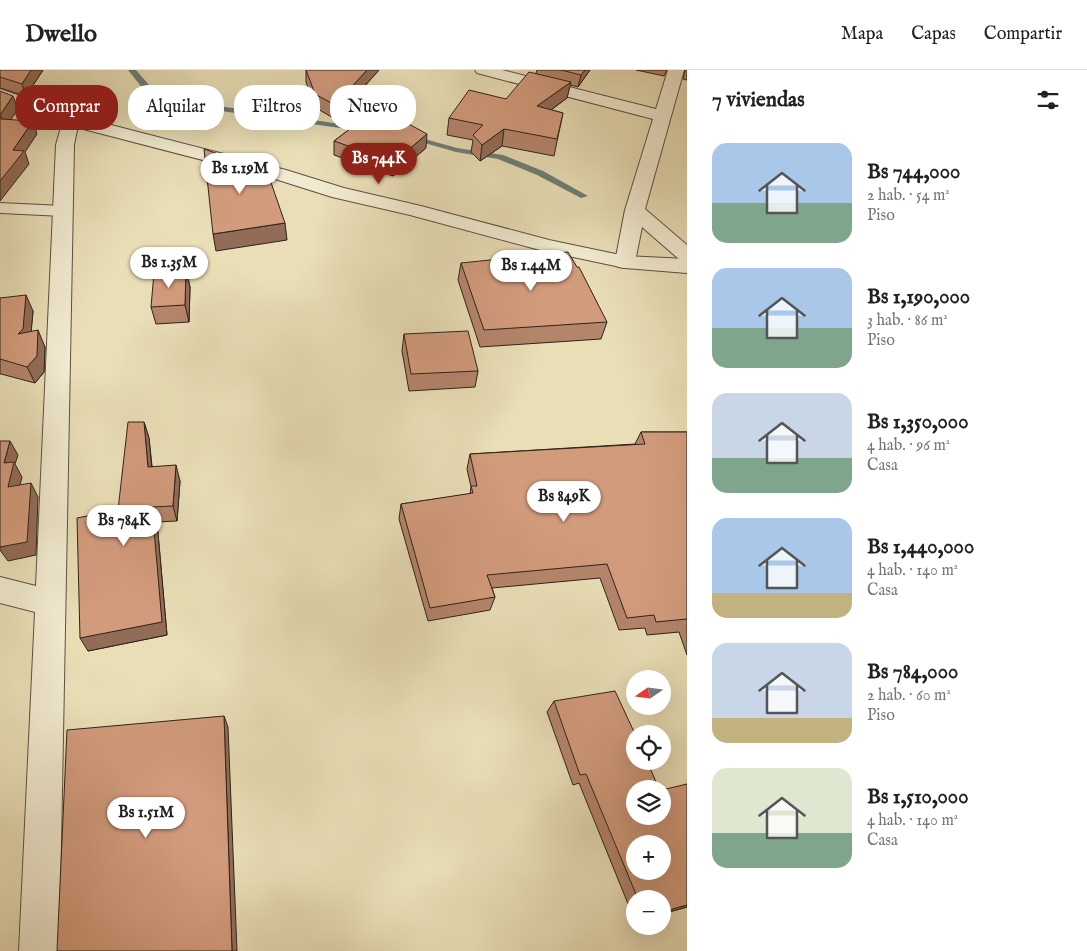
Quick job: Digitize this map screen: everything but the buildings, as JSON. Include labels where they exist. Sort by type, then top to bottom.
[{"type":"street","points":[[483,70],[662,116]]},
{"type":"street","points":[[625,262],[634,210],[662,116],[679,77]]},
{"type":"street","points":[[0,94],[15,100]]},
{"type":"street","points":[[39,951],[65,145],[68,130]]},
{"type":"street","points":[[109,130],[279,174],[339,193],[414,210],[485,231],[546,246],[625,262],[687,266]]},
{"type":"street","points":[[634,210],[687,256]]},
{"type":"street","points":[[0,590],[51,603]]},
{"type":"lane","points":[[0,208],[63,211]]},
{"type":"waterway","points":[[132,70],[147,88],[183,103],[330,125]]},
{"type":"waterway","points":[[410,136],[456,150],[500,157],[540,173],[584,196]]}]
